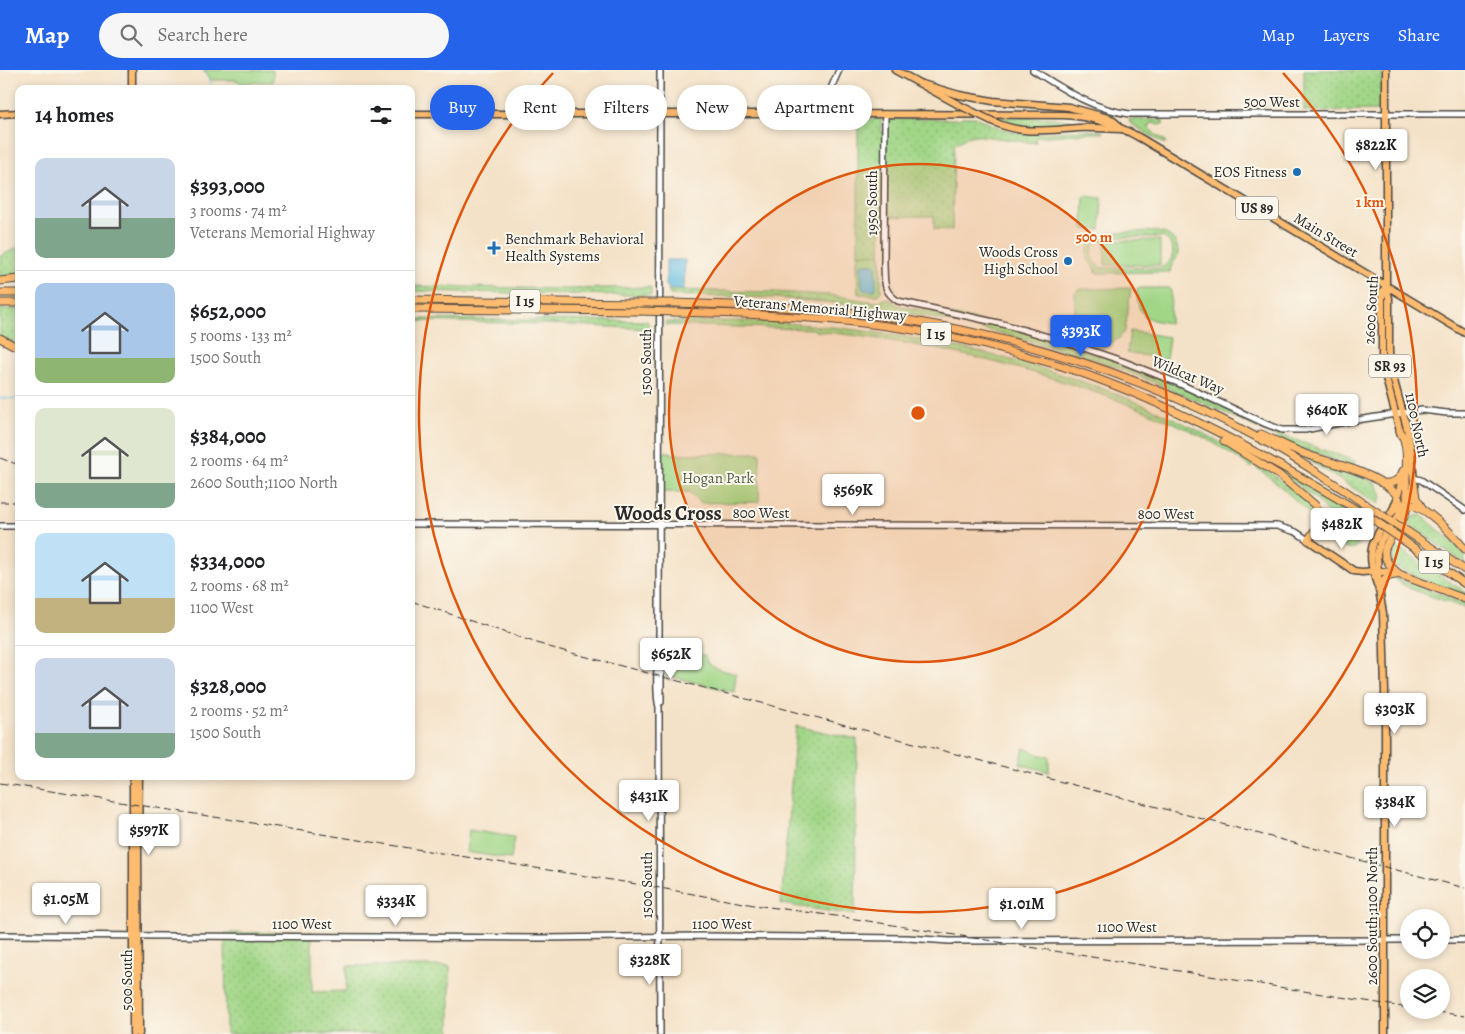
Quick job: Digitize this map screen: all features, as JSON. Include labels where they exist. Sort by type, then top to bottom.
[{"type":"highway","points":[[0,280],[15,279]]},
{"type":"highway","points":[[0,293],[15,293]]},
{"type":"highway","name":"Veterans Memorial Highway","points":[[415,300],[639,307],[675,312],[762,314],[831,320],[947,336],[1069,368],[1129,391],[1183,416],[1296,474],[1374,520],[1465,584]]},
{"type":"highway","points":[[0,303],[15,303]]},
{"type":"highway","name":"Veterans Memorial Highway","points":[[415,309],[639,307],[675,303],[799,307],[911,320],[1034,348],[1095,366],[1143,383],[1262,439],[1465,570]]},
{"type":"highway","points":[[0,338],[15,346]]},
{"type":"highway","points":[[1201,410],[1307,454],[1359,472],[1393,490],[1406,511],[1404,518],[1388,540],[1385,550],[1389,564],[1402,576]]},
{"type":"highway","points":[[1183,416],[1279,475],[1315,505],[1319,509],[1319,524],[1308,540]]},
{"type":"highway","points":[[1400,431],[1403,436],[1406,453],[1401,504]]},
{"type":"highway","points":[[1381,483],[1390,484],[1395,482],[1403,471]]},
{"type":"highway","points":[[1414,481],[1416,498],[1425,511],[1465,549]]},
{"type":"highway","points":[[1392,512],[1401,504],[1425,511]]},
{"type":"highway","points":[[1376,571],[1388,571],[1465,599]]},
{"type":"highway","points":[[1380,590],[1383,581],[1388,576],[1402,576]]},
{"type":"main road","points":[[132,70],[132,85]]},
{"type":"main road","points":[[895,70],[961,106],[1012,129],[1031,132],[1080,128],[1125,129]]},
{"type":"main road","name":"2600 South","points":[[1386,70],[1386,286],[1382,293],[1382,358],[1385,378],[1399,414],[1403,450],[1401,504]]},
{"type":"main road","points":[[922,84],[959,95],[993,101],[1069,107],[1111,119],[1125,129]]},
{"type":"main road","points":[[0,114],[15,113]]},
{"type":"main road","name":"US 89","points":[[415,114],[585,114]]},
{"type":"main road","name":"US 89","points":[[667,114],[757,114]]},
{"type":"main road","name":"US 89","points":[[872,114],[1072,115],[1098,120],[1125,129]]},
{"type":"main road","name":"Main Street","points":[[1125,129],[1386,286]]},
{"type":"main road","name":"US 89","points":[[1386,286],[1465,333]]},
{"type":"main road","name":"1100 North","points":[[1385,768],[1383,618],[1376,571],[1377,558],[1379,544],[1401,504],[1412,495],[1414,481],[1410,439],[1399,414]]},
{"type":"main road","points":[[1308,540],[1354,571],[1376,571],[1371,555],[1373,543],[1392,512]]},
{"type":"main road","name":"2600 South;1100 North","points":[[1385,768],[1385,1034]]},
{"type":"main road","name":"500 South","points":[[133,780],[139,1034]]},
{"type":"main road","name":"500 South","points":[[133,1034],[139,780]]},
{"type":"street","name":"1500 South","points":[[660,70],[660,85]]},
{"type":"street","points":[[832,85],[839,70]]},
{"type":"street","name":"500 West","points":[[1034,70],[1082,100],[1114,112],[1139,115],[1465,114]]},
{"type":"street","name":"1950 South","points":[[884,114],[884,264],[887,292]]},
{"type":"street","name":"1500 South","points":[[660,130],[659,653],[657,658],[659,707],[660,1034]]},
{"type":"street","name":"Wildcat Way","points":[[887,292],[901,302],[1003,324],[1094,351],[1178,383],[1275,428],[1287,431],[1305,430],[1425,410],[1465,413]]},
{"type":"street","points":[[1414,481],[1421,480],[1465,510]]},
{"type":"street","name":"800 West","points":[[415,524],[1276,526],[1291,530],[1308,540]]},
{"type":"street","points":[[0,526],[15,526]]},
{"type":"street","name":"1100 West","points":[[0,935],[908,938],[950,941],[1385,940]]},
{"type":"street","points":[[1385,940],[1400,940]]},
{"type":"street","points":[[1450,940],[1465,940]]},
{"type":"green space","points":[[204,70],[273,70],[273,82],[241,83],[236,80],[210,80]]},
{"type":"green space","points":[[1304,70],[1382,70],[1381,110],[1304,111]]},
{"type":"green space","points":[[962,117],[975,117],[999,128],[1018,133],[1030,134],[1083,130],[1103,131],[1103,133],[1037,137],[1035,139],[1036,143],[975,135],[967,137],[954,145],[952,230],[934,229],[934,216],[881,217],[880,254],[858,254],[858,130],[872,130],[872,119],[881,119],[881,132],[888,132],[888,122],[890,119],[959,119]]},
{"type":"green space","points":[[993,117],[1052,118],[1088,123],[1087,125],[1044,129],[1017,128],[993,120]]},
{"type":"green space","points":[[1129,119],[1163,120],[1163,124],[1153,123],[1149,128],[1165,140],[1166,143],[1130,123]]},
{"type":"green space","points":[[1085,196],[1102,198],[1100,230],[1083,228]]},
{"type":"green space","points":[[1163,233],[1173,239],[1178,254],[1170,272],[1096,273],[1087,253],[1090,244],[1103,234]],"holes":[[[1105,237],[1163,237],[1171,244],[1173,253],[1169,262],[1160,268],[1102,268],[1094,261],[1093,247]]]},
{"type":"green space","points":[[1160,240],[1160,265],[1105,265],[1105,241]]},
{"type":"green space","points":[[15,249],[15,274],[0,277],[0,256]]},
{"type":"green space","points":[[858,254],[881,254],[881,291],[878,295],[858,294]]},
{"type":"green space","points":[[415,286],[569,289],[651,287],[651,295],[415,291]]},
{"type":"green space","points":[[1131,288],[1125,331],[1119,338],[1103,348],[1073,338],[1075,293],[1079,289]]},
{"type":"green space","points":[[1137,288],[1169,288],[1171,292],[1170,323],[1154,320],[1144,315],[1138,305]]},
{"type":"green space","points":[[668,290],[829,295],[876,302],[887,298],[900,306],[977,320],[1035,335],[1111,359],[1189,390],[1278,434],[1355,461],[1353,466],[1298,447],[1197,400],[1088,357],[1000,333],[929,317],[834,303],[776,298],[670,295]]},
{"type":"green space","points":[[0,309],[15,309],[15,345],[0,336]]},
{"type":"green space","points":[[415,319],[647,321],[651,329],[548,324],[415,321]]},
{"type":"green space","points":[[738,321],[796,324],[913,338],[972,350],[1030,365],[1087,383],[1142,404],[1195,429],[1244,456],[1273,475],[1306,501],[1314,509],[1316,514],[1315,520],[1301,505],[1253,465],[1252,468],[1201,436],[1128,404],[1033,372],[962,354],[813,329],[665,325],[665,322]]},
{"type":"green space","points":[[1130,331],[1169,337],[1166,359],[1127,353]]},
{"type":"green space","name":"Hogan Park","points":[[671,452],[671,454],[760,453],[759,502],[700,503],[689,492],[663,492],[662,454]]},
{"type":"green space","points":[[1297,453],[1376,483],[1382,496],[1379,504]]},
{"type":"green space","points":[[1260,460],[1298,481],[1366,526],[1355,547],[1348,549],[1327,537],[1329,515],[1317,501]]},
{"type":"green space","points":[[1421,515],[1457,546],[1465,555],[1465,564],[1406,522],[1415,516]]},
{"type":"green space","points":[[1392,544],[1465,592],[1465,596],[1394,566],[1392,564]]},
{"type":"green space","points":[[1395,578],[1465,603],[1465,608],[1411,589],[1395,580]]},
{"type":"green space","points":[[664,655],[705,655],[706,660],[712,666],[736,674],[734,692],[665,675]]},
{"type":"green space","points":[[796,726],[857,739],[855,915],[781,904]]},
{"type":"green space","points":[[1024,748],[1040,755],[1049,756],[1049,772],[1020,764]]},
{"type":"green space","points":[[469,830],[514,837],[511,859],[466,852]]},
{"type":"green space","points":[[312,932],[312,992],[346,991],[347,966],[450,966],[450,1034],[226,1034],[225,933]]},
{"type":"water","points":[[666,260],[685,260],[684,289],[669,289],[666,285]]},
{"type":"water","points":[[861,265],[876,265],[875,290],[864,290],[862,288]]},
{"type":"waterway","points":[[203,70],[212,85]]},
{"type":"waterway","points":[[0,398],[15,399]]},
{"type":"railway","points":[[0,458],[15,464]]},
{"type":"railway","points":[[0,502],[15,502]]},
{"type":"railway","points":[[415,602],[549,647],[1465,888]]},
{"type":"railway","points":[[0,783],[649,886],[754,905],[843,917],[1400,1007]]},
{"type":"railway","points":[[1450,1014],[1465,1016]]},
{"type":"place","name":"EOS Fitness","points":[[1297,172]]},
{"type":"place","name":"Benchmark Behavioral Health Systems","points":[[494,248]]},
{"type":"place","name":"Woods Cross High School","points":[[1068,261]]},
{"type":"district","name":"Woods Cross","points":[[668,513]]}]
